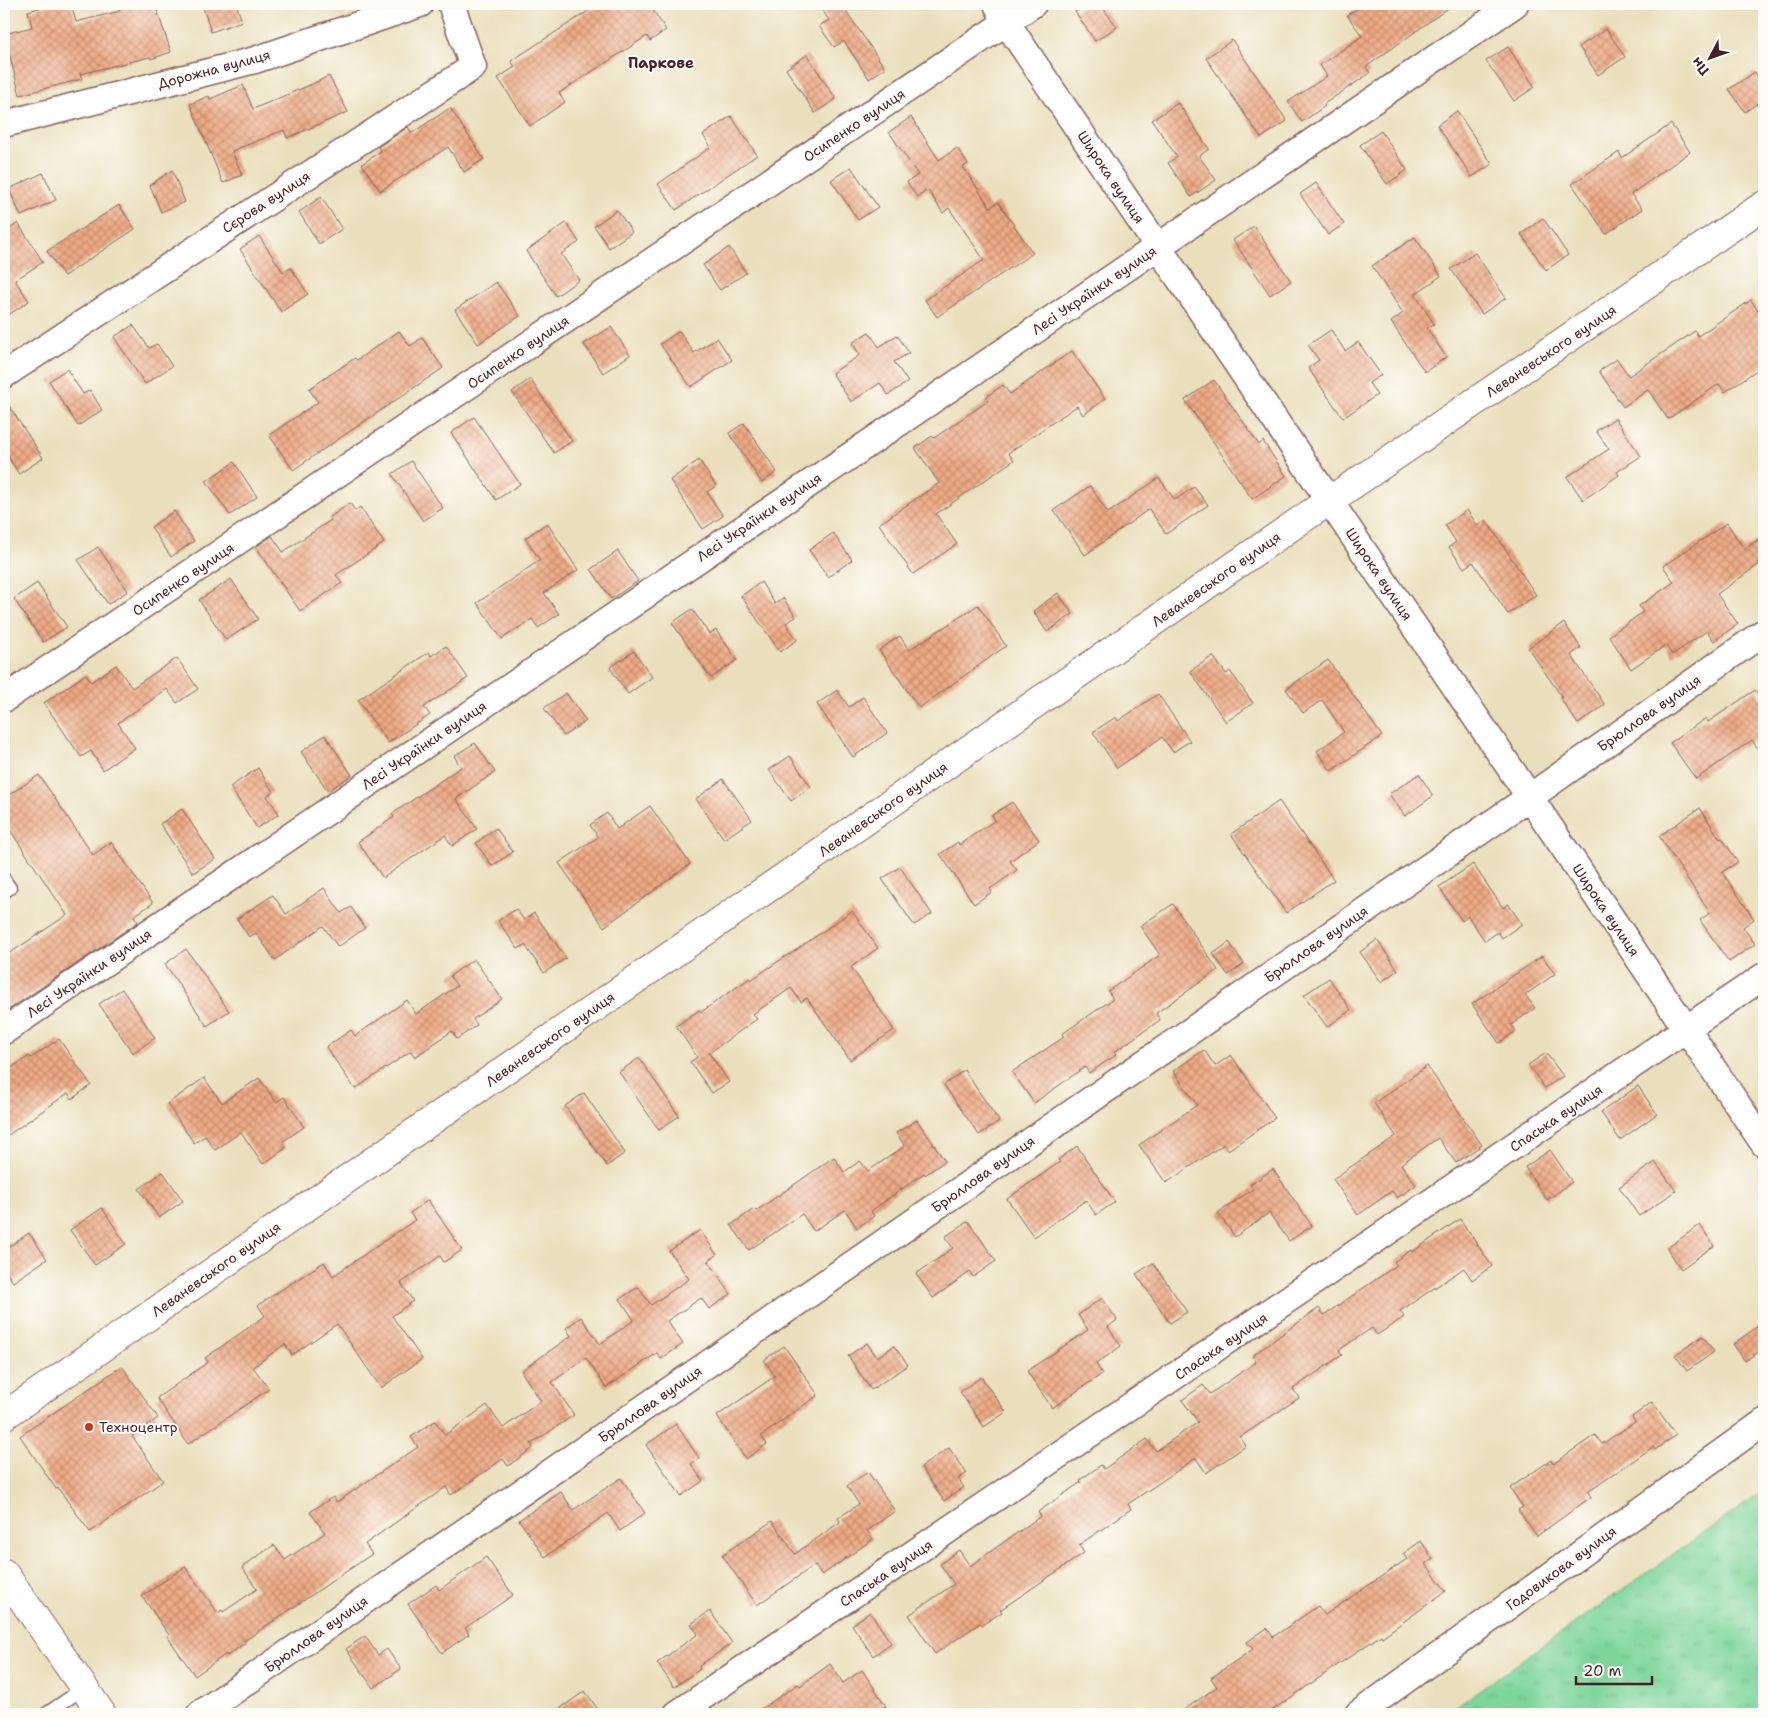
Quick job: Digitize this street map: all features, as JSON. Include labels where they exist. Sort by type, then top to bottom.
[{"type":"street","name":"Дорожна вулиця","points":[[4,124],[255,60],[420,4]]},
{"type":"street","name":"Сєрова вулиця","points":[[4,375],[473,67],[451,4]]},
{"type":"street","name":"Осипенко вулиця","points":[[4,699],[1002,13],[1033,4]]},
{"type":"street","name":"Лесі Українки вулиця","points":[[4,1031],[1514,4]]},
{"type":"street","name":"Широка вулиця","points":[[1002,13],[1764,1144]]},
{"type":"street","name":"Леваневського вулиця","points":[[4,1416],[1329,501],[1764,206]]},
{"type":"street","name":"Брюллова вулиця","points":[[200,1714],[1530,797],[1764,632]]},
{"type":"street","name":"Спаська вулиця","points":[[677,1714],[1764,976]]},
{"type":"street","name":"Годовикова вулиця","points":[[1366,1712],[1764,1422]]},
{"type":"street","points":[[4,1572],[102,1714]]},
{"type":"lane","points":[[4,879],[10,888],[4,892]]},
{"type":"lane","points":[[46,1714],[84,1688]]},
{"type":"green space","points":[[1764,1491],[1764,1714],[1445,1714]]},
{"type":"building","points":[[54,4],[71,4],[76,22],[120,11],[118,4],[155,4],[171,52],[151,59],[150,57],[80,74],[82,79],[20,95],[4,34],[32,27],[28,11]]},
{"type":"building","points":[[202,4],[236,4],[242,21],[211,32]]},
{"type":"building","points":[[599,4],[649,4],[666,30],[650,41],[647,36],[559,93],[565,102],[530,126],[498,78],[515,67],[511,61]]},
{"type":"building","points":[[818,4],[841,4],[885,68],[869,79],[844,41],[834,47],[819,26],[829,20]]},
{"type":"building","points":[[1087,4],[1100,4],[1117,27],[1095,41],[1075,12]]},
{"type":"building","points":[[1364,4],[1454,4],[1366,67],[1370,73],[1324,104],[1325,106],[1302,122],[1288,102],[1327,76],[1320,65],[1362,36],[1347,15]]},
{"type":"building","points":[[1606,29],[1625,57],[1598,75],[1579,47]]},
{"type":"building","points":[[1232,40],[1287,121],[1261,138],[1206,58]]},
{"type":"building","points":[[1508,47],[1535,87],[1514,101],[1486,61]]},
{"type":"building","points":[[807,55],[836,99],[815,113],[786,69]]},
{"type":"building","points":[[1755,72],[1764,86],[1764,99],[1745,112],[1729,89]]},
{"type":"building","points":[[329,76],[348,112],[287,138],[284,130],[232,151],[242,175],[223,183],[190,104],[209,96],[210,99],[243,85],[253,109]]},
{"type":"building","points":[[1178,103],[1209,149],[1199,156],[1216,180],[1191,197],[1168,163],[1177,157],[1152,120]]},
{"type":"building","points":[[450,108],[484,159],[464,172],[448,147],[380,191],[362,164],[381,151],[378,147],[408,127],[412,133]]},
{"type":"building","points":[[1457,111],[1492,164],[1472,177],[1437,125]]},
{"type":"building","points":[[731,116],[757,155],[676,210],[658,184],[711,147],[703,135]]},
{"type":"building","points":[[911,117],[939,160],[957,148],[968,164],[963,167],[990,207],[998,202],[1033,253],[937,317],[925,300],[984,260],[949,208],[943,213],[928,190],[917,197],[907,182],[918,175],[889,132]]},
{"type":"building","points":[[1671,124],[1690,152],[1631,194],[1642,209],[1606,234],[1572,184],[1619,152],[1622,158]]},
{"type":"building","points":[[1381,131],[1407,170],[1387,184],[1360,145]]},
{"type":"building","points":[[851,167],[878,207],[858,220],[831,180]]},
{"type":"building","points":[[172,170],[185,202],[161,212],[150,185]]},
{"type":"building","points":[[43,173],[56,200],[21,216],[9,189]]},
{"type":"building","points":[[1316,183],[1344,224],[1328,235],[1300,194]]},
{"type":"building","points":[[321,197],[342,229],[319,244],[299,212]]},
{"type":"building","points":[[119,205],[135,229],[64,276],[47,251]]},
{"type":"building","points":[[617,210],[632,232],[609,248],[594,226]]},
{"type":"building","points":[[1543,218],[1568,255],[1546,270],[1521,234]]},
{"type":"building","points":[[18,223],[43,262],[15,280],[29,301],[4,318],[4,233]]},
{"type":"building","points":[[566,223],[579,242],[561,254],[579,280],[556,296],[526,251]]},
{"type":"building","points":[[1254,226],[1291,281],[1270,295],[1233,240]]},
{"type":"building","points":[[259,236],[283,272],[291,268],[308,294],[281,312],[240,249]]},
{"type":"building","points":[[1415,237],[1441,276],[1415,294],[1434,324],[1427,328],[1446,357],[1425,372],[1391,322],[1403,313],[1372,266]]},
{"type":"building","points":[[729,247],[746,273],[720,290],[703,265]]},
{"type":"building","points":[[1475,253],[1506,298],[1482,314],[1451,269]]},
{"type":"building","points":[[496,282],[520,316],[478,344],[455,310]]},
{"type":"building","points":[[1751,300],[1764,319],[1764,365],[1725,392],[1719,384],[1668,419],[1648,390],[1623,407],[1599,371],[1617,359],[1629,376],[1695,331],[1698,336]]},
{"type":"building","points":[[133,325],[149,348],[157,344],[172,366],[145,384],[114,337]]},
{"type":"building","points":[[611,327],[630,355],[603,373],[584,344]]},
{"type":"building","points":[[1331,330],[1345,351],[1358,342],[1381,375],[1369,383],[1377,395],[1343,418],[1308,368],[1319,360],[1308,345]]},
{"type":"building","points":[[399,331],[410,346],[422,338],[443,368],[293,470],[269,435],[318,402],[309,389],[355,358],[357,360]]},
{"type":"building","points":[[679,331],[694,353],[717,338],[732,360],[691,387],[660,344]]},
{"type":"building","points":[[869,332],[879,347],[897,335],[909,353],[894,362],[908,382],[888,395],[880,383],[851,402],[832,373],[860,355],[852,343]]},
{"type":"building","points":[[1072,351],[1105,399],[1083,415],[1077,406],[1008,453],[1014,460],[936,514],[957,544],[913,574],[879,524],[939,483],[915,448],[932,436],[934,438],[988,401],[986,397],[1003,385],[1010,394]]},
{"type":"building","points":[[67,369],[83,394],[90,390],[102,410],[78,426],[49,381]]},
{"type":"building","points":[[530,379],[572,441],[554,453],[512,392]]},
{"type":"building","points":[[1214,380],[1259,445],[1263,441],[1286,476],[1252,499],[1185,400]]},
{"type":"building","points":[[4,398],[43,458],[19,474],[4,450]]},
{"type":"building","points":[[474,417],[520,484],[496,500],[451,433]]},
{"type":"building","points":[[1615,418],[1641,456],[1617,472],[1619,475],[1583,500],[1567,477],[1609,449],[1596,431]]},
{"type":"building","points":[[744,423],[777,472],[762,483],[729,433]]},
{"type":"building","points":[[699,460],[716,486],[707,492],[723,516],[703,529],[670,480]]},
{"type":"building","points":[[411,461],[443,508],[423,521],[392,474]]},
{"type":"building","points":[[234,462],[257,497],[230,515],[206,481]]},
{"type":"building","points":[[1159,478],[1175,500],[1194,487],[1208,505],[1166,534],[1149,509],[1085,555],[1054,510],[1090,486],[1108,513]]},
{"type":"building","points":[[350,503],[355,511],[360,507],[384,543],[336,575],[342,583],[300,611],[256,547],[272,536],[283,552],[331,520],[329,518]]},
{"type":"building","points":[[1467,510],[1478,526],[1486,520],[1536,595],[1508,614],[1473,562],[1464,568],[1449,547],[1456,542],[1445,525]]},
{"type":"building","points":[[174,511],[194,541],[171,557],[151,527]]},
{"type":"building","points":[[547,523],[578,570],[544,593],[559,614],[538,628],[532,619],[502,639],[477,603],[540,560],[525,538]]},
{"type":"building","points":[[1727,523],[1744,549],[1764,536],[1764,561],[1717,594],[1738,624],[1714,641],[1707,631],[1672,655],[1666,645],[1631,669],[1609,636],[1643,612],[1639,606],[1674,582],[1663,566]]},
{"type":"building","points":[[833,533],[852,560],[828,577],[809,550]]},
{"type":"building","points":[[98,547],[128,591],[108,604],[78,560]]},
{"type":"building","points":[[618,551],[638,581],[611,599],[591,569]]},
{"type":"building","points":[[231,579],[258,619],[226,640],[199,600]]},
{"type":"building","points":[[761,582],[775,604],[783,598],[796,617],[786,623],[797,640],[780,652],[741,596]]},
{"type":"building","points":[[37,583],[67,627],[43,642],[14,599]]},
{"type":"building","points":[[1058,593],[1073,614],[1047,632],[1033,611]]},
{"type":"building","points":[[978,605],[1006,646],[919,708],[879,650],[900,636],[909,650]]},
{"type":"building","points":[[692,609],[709,634],[716,630],[737,660],[711,678],[672,623]]},
{"type":"building","points":[[1564,623],[1581,648],[1571,655],[1605,705],[1578,724],[1528,648]]},
{"type":"building","points":[[446,646],[468,678],[424,707],[430,715],[388,743],[358,700],[429,652],[431,656]]},
{"type":"building","points":[[634,651],[652,677],[628,694],[610,668]]},
{"type":"building","points":[[1213,656],[1226,674],[1230,671],[1253,703],[1226,722],[1190,671]]},
{"type":"building","points":[[177,658],[198,689],[177,703],[167,689],[118,723],[135,748],[103,770],[91,751],[81,757],[44,703],[86,674],[91,682],[116,665],[132,688]]},
{"type":"building","points":[[1328,660],[1382,736],[1331,771],[1317,751],[1344,732],[1322,700],[1303,713],[1286,689]]},
{"type":"building","points":[[837,690],[849,707],[863,697],[887,733],[853,757],[817,704]]},
{"type":"building","points":[[1755,690],[1764,703],[1764,758],[1752,740],[1696,779],[1670,743],[1706,718],[1708,722]]},
{"type":"building","points":[[566,693],[586,721],[564,736],[544,708]]},
{"type":"building","points":[[1158,694],[1190,741],[1173,752],[1162,737],[1117,768],[1093,732],[1116,717],[1118,721]]},
{"type":"building","points":[[325,735],[352,775],[328,791],[301,752]]},
{"type":"building","points":[[475,743],[495,772],[456,799],[477,829],[452,846],[445,835],[383,878],[358,842],[394,817],[392,814],[461,767],[454,756]]},
{"type":"building","points":[[790,756],[811,787],[791,801],[769,770]]},
{"type":"building","points":[[258,768],[273,792],[267,796],[279,814],[257,828],[230,787]]},
{"type":"building","points":[[1419,774],[1433,796],[1405,816],[1389,794]]},
{"type":"building","points":[[39,775],[93,855],[111,842],[153,903],[134,916],[138,922],[4,1013],[4,957],[67,915],[4,821],[4,798]]},
{"type":"building","points":[[723,779],[752,820],[724,839],[696,799]]},
{"type":"building","points":[[1279,801],[1334,880],[1286,913],[1231,834]]},
{"type":"building","points":[[1012,802],[1039,840],[1010,861],[1017,870],[990,889],[992,892],[974,904],[940,854],[958,842],[959,845],[995,820],[992,815]]},
{"type":"building","points":[[650,806],[690,864],[604,927],[559,863],[598,837],[590,825],[607,813],[617,829]]},
{"type":"building","points":[[1700,808],[1738,862],[1722,872],[1754,919],[1743,927],[1755,944],[1729,962],[1700,920],[1710,913],[1659,836]]},
{"type":"building","points":[[182,809],[215,859],[193,873],[160,824]]},
{"type":"building","points":[[496,828],[513,852],[492,866],[476,843]]},
{"type":"building","points":[[1473,864],[1503,908],[1508,904],[1522,924],[1502,938],[1498,932],[1485,941],[1468,916],[1462,921],[1439,887]]},
{"type":"building","points":[[900,867],[932,914],[914,925],[882,879]]},
{"type":"building","points":[[324,888],[341,913],[351,907],[365,928],[338,947],[323,926],[275,960],[256,933],[249,937],[237,919],[273,895],[286,914]]},
{"type":"building","points":[[1173,904],[1218,970],[1156,1013],[1160,1020],[1114,1052],[1116,1055],[1089,1073],[1085,1067],[1034,1103],[1012,1072],[1064,1037],[1062,1034],[1113,999],[1108,991],[1160,955],[1140,926]]},
{"type":"building","points":[[516,909],[524,920],[534,913],[566,958],[544,973],[525,945],[518,949],[498,921]]},
{"type":"building","points":[[852,911],[878,948],[851,967],[894,1030],[850,1060],[807,998],[801,1002],[791,988],[753,1014],[757,1019],[709,1053],[729,1082],[712,1093],[690,1062],[697,1057],[676,1026],[699,1010],[701,1012],[750,978],[751,980]]},
{"type":"building","points":[[1377,940],[1398,970],[1381,982],[1360,952]]},
{"type":"building","points":[[1229,942],[1244,964],[1228,975],[1213,954]]},
{"type":"building","points":[[186,949],[229,1011],[207,1026],[165,964]]},
{"type":"building","points":[[1542,956],[1555,974],[1525,995],[1535,1008],[1511,1025],[1516,1031],[1499,1043],[1472,1004]]},
{"type":"building","points":[[474,959],[502,999],[473,1019],[477,1025],[457,1039],[452,1031],[415,1057],[411,1051],[355,1089],[326,1047],[351,1030],[355,1036],[407,1000],[416,1014],[457,986],[450,976]]},
{"type":"building","points":[[1329,978],[1351,1010],[1327,1027],[1304,995]]},
{"type":"building","points":[[122,989],[155,1038],[133,1053],[99,1004]]},
{"type":"building","points":[[59,1039],[91,1085],[72,1099],[68,1093],[4,1138],[4,1073]]},
{"type":"building","points":[[1204,1050],[1215,1066],[1231,1055],[1275,1118],[1228,1150],[1224,1144],[1166,1183],[1139,1145],[1197,1105],[1173,1071]]},
{"type":"building","points":[[1546,1053],[1563,1076],[1545,1088],[1528,1065]]},
{"type":"building","points":[[639,1058],[679,1116],[659,1130],[619,1072]]},
{"type":"building","points":[[1427,1066],[1482,1145],[1456,1163],[1438,1138],[1401,1164],[1416,1185],[1397,1198],[1392,1191],[1358,1215],[1333,1179],[1396,1136],[1374,1103]]},
{"type":"building","points":[[964,1070],[999,1121],[979,1135],[944,1085]]},
{"type":"building","points":[[204,1078],[222,1103],[259,1078],[276,1102],[284,1097],[304,1127],[282,1142],[286,1148],[263,1164],[241,1132],[215,1150],[205,1136],[194,1143],[167,1104]]},
{"type":"building","points":[[1638,1086],[1657,1114],[1620,1140],[1601,1112]]},
{"type":"building","points":[[584,1093],[625,1153],[607,1166],[565,1106]]},
{"type":"building","points":[[917,1120],[945,1161],[925,1175],[924,1173],[871,1211],[874,1216],[857,1228],[845,1210],[814,1231],[802,1214],[749,1250],[731,1225],[754,1209],[756,1211],[834,1157],[844,1172],[860,1161],[868,1171],[905,1146],[896,1133]]},
{"type":"building","points":[[1077,1146],[1115,1202],[1096,1215],[1086,1200],[1034,1237],[1007,1199],[1060,1162],[1058,1160]]},
{"type":"building","points":[[1550,1150],[1572,1182],[1547,1200],[1525,1167]]},
{"type":"building","points":[[1655,1162],[1676,1191],[1639,1216],[1619,1187]]},
{"type":"building","points":[[1273,1169],[1312,1226],[1289,1241],[1269,1213],[1235,1237],[1218,1213],[1253,1189],[1250,1185]]},
{"type":"building","points":[[163,1172],[183,1201],[159,1218],[139,1189]]},
{"type":"building","points":[[428,1200],[462,1250],[444,1262],[440,1256],[401,1283],[413,1301],[392,1316],[422,1359],[381,1388],[337,1324],[292,1355],[285,1344],[253,1367],[269,1389],[188,1444],[157,1398],[208,1362],[205,1358],[265,1316],[258,1305],[324,1262],[333,1276],[415,1220],[410,1213]]},
{"type":"building","points":[[102,1208],[126,1244],[95,1265],[70,1230]]},
{"type":"building","points":[[1460,1219],[1492,1266],[1472,1280],[1464,1268],[1400,1311],[1404,1317],[1377,1335],[1372,1328],[1339,1350],[1342,1355],[1293,1389],[1299,1398],[1240,1437],[1246,1446],[1206,1473],[1196,1458],[1128,1504],[1131,1509],[1079,1545],[1084,1553],[1000,1610],[1002,1612],[982,1625],[980,1623],[935,1654],[909,1615],[954,1584],[940,1564],[959,1550],[970,1566],[1041,1516],[1038,1512],[1081,1482],[1080,1480],[1101,1465],[1104,1469],[1147,1439],[1156,1451],[1198,1422],[1182,1400],[1203,1385],[1210,1394],[1256,1362],[1252,1356],[1319,1308],[1324,1315],[1397,1265],[1394,1262],[1411,1250],[1412,1252]]},
{"type":"building","points":[[968,1221],[996,1261],[973,1277],[970,1272],[933,1298],[916,1274],[953,1248],[945,1237]]},
{"type":"building","points":[[1700,1225],[1714,1246],[1681,1269],[1667,1248]]},
{"type":"building","points":[[700,1230],[717,1255],[708,1261],[731,1294],[709,1309],[701,1298],[667,1321],[683,1344],[661,1359],[657,1353],[606,1388],[586,1358],[552,1382],[574,1415],[531,1444],[533,1448],[508,1466],[503,1459],[451,1495],[446,1487],[365,1544],[372,1554],[244,1641],[245,1643],[227,1656],[226,1654],[195,1676],[142,1596],[185,1567],[218,1613],[222,1610],[223,1612],[257,1589],[242,1567],[274,1545],[285,1560],[325,1533],[310,1512],[333,1497],[337,1502],[418,1447],[411,1437],[435,1421],[445,1435],[487,1405],[503,1428],[541,1401],[521,1371],[571,1336],[566,1328],[581,1317],[600,1344],[634,1320],[620,1299],[638,1287],[651,1305],[689,1279],[669,1251]]},
{"type":"building","points":[[29,1233],[47,1259],[13,1282],[4,1269],[4,1250]]},
{"type":"building","points":[[1153,1263],[1187,1312],[1170,1323],[1136,1274]]},
{"type":"building","points":[[1102,1298],[1117,1320],[1108,1327],[1121,1346],[1096,1364],[1102,1374],[1052,1408],[1027,1371],[1088,1330],[1078,1315]]},
{"type":"building","points":[[1764,1322],[1764,1348],[1745,1361],[1733,1344]]},
{"type":"building","points":[[1703,1336],[1714,1352],[1687,1371],[1675,1355]]},
{"type":"building","points":[[867,1343],[877,1357],[894,1346],[908,1365],[871,1390],[848,1356]]},
{"type":"building","points":[[784,1346],[818,1395],[761,1436],[767,1444],[746,1459],[717,1416],[775,1376],[764,1360]]},
{"type":"building","points":[[122,1366],[158,1418],[132,1436],[163,1481],[90,1532],[58,1488],[56,1489],[20,1436]]},
{"type":"building","points":[[981,1377],[1006,1412],[984,1427],[960,1392]]},
{"type":"building","points":[[1652,1402],[1676,1435],[1655,1450],[1653,1447],[1588,1492],[1591,1497],[1537,1536],[1518,1510],[1523,1507],[1510,1488],[1551,1460],[1553,1464],[1595,1435],[1602,1444],[1635,1422],[1632,1417]]},
{"type":"building","points":[[676,1424],[699,1458],[691,1464],[703,1481],[681,1496],[646,1445]]},
{"type":"building","points":[[949,1448],[967,1473],[958,1479],[964,1487],[944,1501],[921,1467]]},
{"type":"building","points":[[868,1472],[895,1511],[867,1531],[873,1539],[822,1575],[815,1565],[757,1605],[722,1555],[772,1521],[795,1554],[840,1522],[838,1518],[859,1504],[847,1486]]},
{"type":"building","points":[[621,1478],[645,1513],[620,1531],[608,1513],[545,1557],[519,1520],[561,1492],[573,1510]]},
{"type":"building","points":[[1421,1541],[1433,1559],[1426,1564],[1446,1591],[1382,1637],[1381,1635],[1267,1714],[1178,1714],[1217,1687],[1211,1678],[1253,1649],[1247,1642],[1267,1628],[1273,1637],[1318,1606],[1325,1615],[1407,1559],[1403,1554]]},
{"type":"building","points":[[486,1557],[513,1595],[465,1628],[469,1634],[442,1653],[408,1604],[436,1585],[439,1590]]},
{"type":"building","points":[[710,1611],[732,1643],[699,1666],[700,1669],[674,1687],[657,1663],[698,1634],[691,1624]]},
{"type":"building","points":[[870,1612],[891,1643],[873,1656],[852,1625]]},
{"type":"building","points":[[365,1636],[378,1655],[387,1649],[401,1669],[373,1688],[346,1649]]},
{"type":"building","points":[[830,1664],[843,1683],[862,1670],[886,1706],[874,1714],[754,1714],[798,1684],[800,1686]]},
{"type":"building","points":[[585,1691],[601,1714],[552,1714]]},
{"type":"place","name":"Техноцентр","points":[[89,1427]]},
{"type":"district","name":"Паркове","points":[[661,63]]}]
